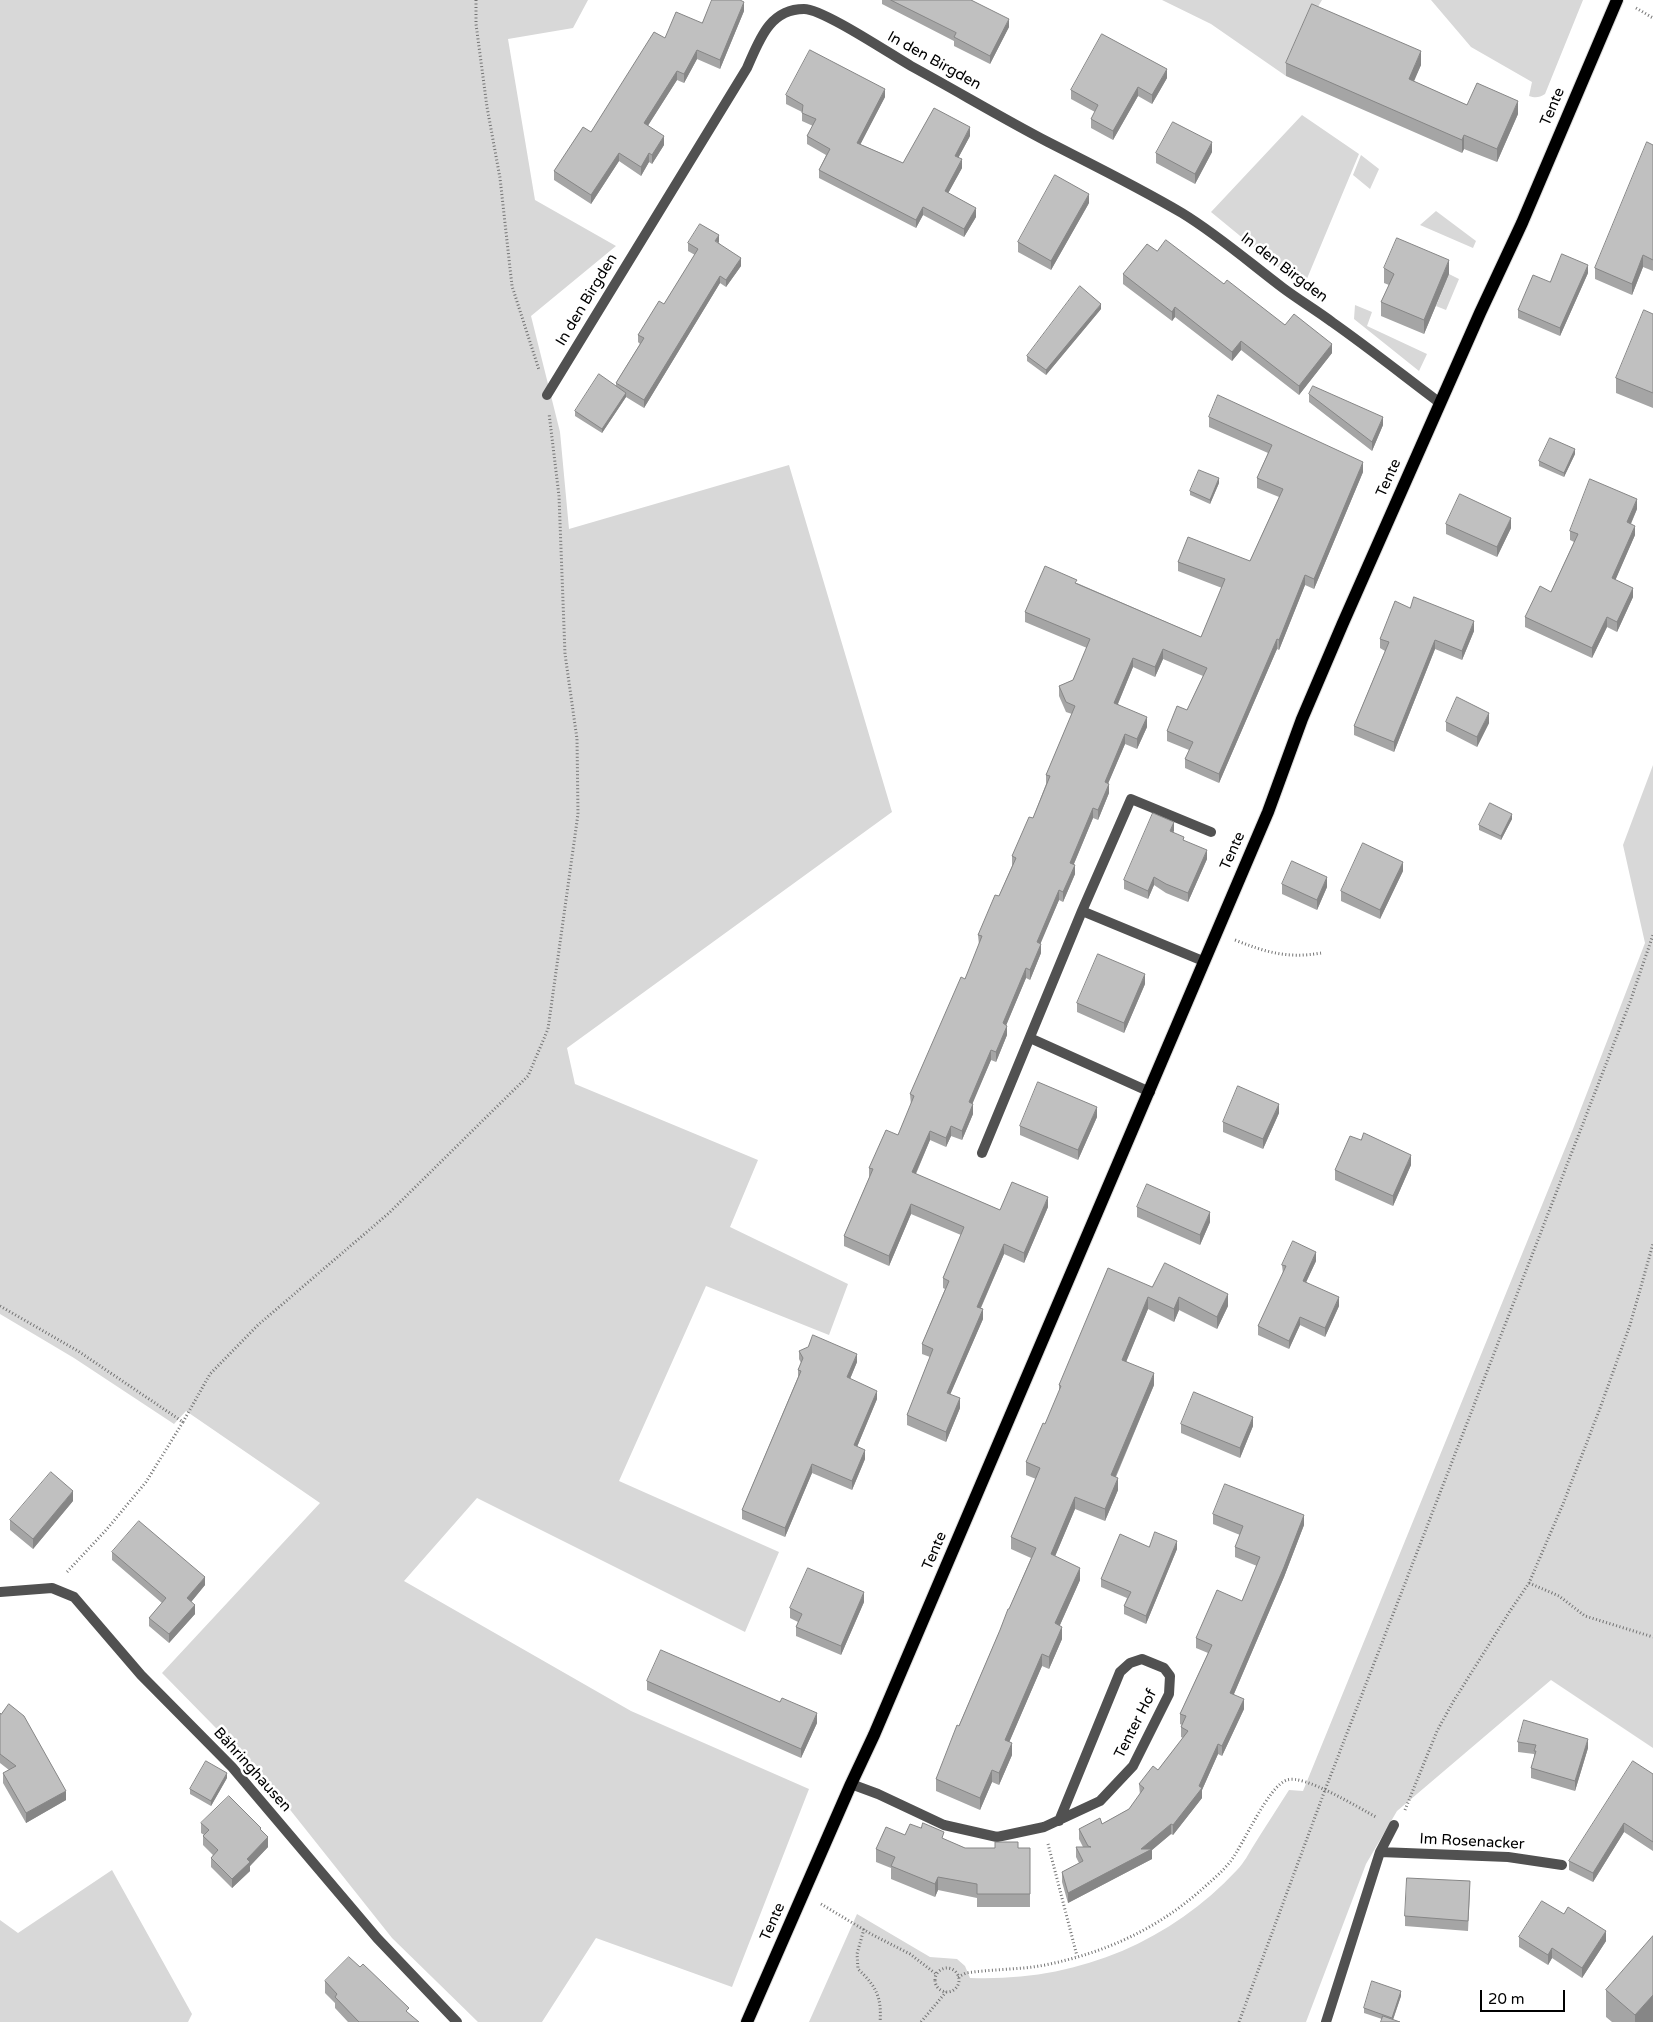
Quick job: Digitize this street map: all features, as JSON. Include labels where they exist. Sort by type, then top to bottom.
[{"type":"main road","name":"Tente","points":[[747,2022],[877,1726],[1150,1092],[1203,961],[1268,812],[1302,719],[1440,403],[1522,224],[1615,5]]},
{"type":"street","name":"In den Birgden","points":[[547,395],[747,68],[764,31],[782,13],[807,9],[826,16],[1004,118],[1184,214],[1440,403]]},
{"type":"street","name":"Tente","points":[[982,1153],[1082,911],[1131,799],[1211,832]]},
{"type":"street","points":[[1082,911],[1203,961]]},
{"type":"street","points":[[1030,1038],[1150,1092]]},
{"type":"street","name":"Bähringhausen","points":[[0,1592],[52,1588],[74,1597],[141,1675],[232,1767],[377,1938],[457,2022]]},
{"type":"street","name":"Tenter Hof","points":[[851,1784],[878,1794],[944,1825],[997,1837],[1044,1827],[1059,1821],[1100,1800],[1133,1766],[1170,1694],[1170,1676],[1164,1668],[1142,1659],[1130,1663],[1120,1672],[1059,1821]]},
{"type":"street","points":[[1326,2022],[1380,1852],[1394,1825]]},
{"type":"street","name":"Im Rosenacker","points":[[1380,1852],[1508,1857],[1562,1865]]},
{"type":"path","points":[[52,1588],[107,1529],[146,1482],[184,1422],[210,1374],[258,1325],[389,1213],[528,1076],[548,1029],[578,814],[577,739],[565,654],[560,496],[547,395],[512,286],[500,178],[487,107],[476,24],[476,0]]},
{"type":"path","points":[[1216,933],[1278,955],[1302,957],[1321,953]]},
{"type":"path","points":[[1239,2022],[1325,1790],[1623,1021],[1653,935]]},
{"type":"path","points":[[958,1977],[966,1973],[979,1971],[1044,1965],[1101,1951],[1150,1928],[1194,1896],[1230,1862],[1268,1797],[1276,1786],[1284,1780],[1294,1778],[1325,1790],[1394,1825],[1403,1814],[1437,1732],[1453,1702],[1529,1583],[1563,1504],[1602,1403],[1630,1326],[1653,1244]]},
{"type":"path","points":[[0,1306],[78,1351],[184,1422]]},
{"type":"path","points":[[1529,1583],[1559,1596],[1585,1616],[1653,1637]]},
{"type":"path","points":[[1044,1827],[1077,1956]]},
{"type":"path","points":[[834,1910],[910,1954],[936,1974]]},
{"type":"path","points":[[864,1929],[858,1954],[858,1970],[871,1981],[878,1994],[881,2010],[880,2022]]},
{"type":"path","points":[[948,1968],[954,1971],[958,1977],[956,1988],[952,1991],[941,1991],[935,1984],[936,1974],[948,1968]]},
{"type":"path","points":[[921,2022],[946,1992]]},
{"type":"shaded area","points":[[0,0],[588,0],[573,28],[508,39],[535,200],[616,246],[531,316],[560,432],[569,529],[789,465],[892,812],[567,1048],[575,1084],[758,1160],[730,1227],[848,1284],[829,1335],[706,1286],[619,1481],[779,1552],[745,1632],[477,1498],[404,1581],[631,1711],[809,1789],[732,1987],[596,1938],[542,2022],[478,2022],[392,1938],[264,1777],[162,1673],[320,1503],[186,1411],[174,1424],[74,1358],[0,1314]]},
{"type":"shaded area","points":[[1162,0],[1322,0],[1312,17],[1286,76],[1211,24]]},
{"type":"shaded area","points":[[1431,0],[1583,0],[1545,94],[1535,97],[1529,96],[1532,82],[1471,47]]},
{"type":"shaded area","points":[[1302,115],[1359,154],[1306,281],[1301,286],[1211,212]]},
{"type":"shaded area","points":[[1361,155],[1379,169],[1370,189],[1353,175]]},
{"type":"shaded area","points":[[1436,211],[1476,241],[1473,248],[1420,225]]},
{"type":"shaded area","points":[[1449,274],[1459,279],[1446,310],[1436,306]]},
{"type":"shaded area","points":[[1355,305],[1372,312],[1367,326],[1427,354],[1419,371],[1354,319]]},
{"type":"shaded area","points":[[1653,765],[1653,1748],[1551,1680],[1397,1811],[1366,1864],[1306,2022],[809,2022],[857,1914],[930,1957],[957,1959],[965,1966],[970,1978],[1008,1978],[1045,1973],[1081,1965],[1116,1954],[1149,1938],[1180,1919],[1210,1896],[1242,1864],[1289,1790],[1303,1791],[1573,1129],[1645,943],[1623,845]]},
{"type":"shaded area","points":[[112,1870],[192,2014],[188,2022],[0,2022],[0,1920],[18,1933]]},
{"type":"building","points":[[712,0],[740,0],[744,2],[720,60],[697,50],[684,74],[677,71],[644,123],[664,136],[652,155],[649,153],[641,167],[619,153],[591,195],[554,171],[583,127],[591,132],[654,32],[665,38],[676,12],[702,23]]},
{"type":"building","points":[[891,0],[971,0],[1009,19],[990,56],[954,37],[956,33]]},
{"type":"building","points":[[1312,4],[1421,51],[1409,79],[1467,105],[1477,83],[1518,101],[1497,149],[1464,135],[1462,140],[1286,63]]},
{"type":"building","points":[[1102,34],[1167,69],[1152,95],[1138,87],[1113,131],[1091,119],[1098,105],[1071,90]]},
{"type":"building","points":[[810,50],[885,89],[857,143],[903,163],[934,108],[970,127],[955,156],[962,159],[945,191],[976,208],[964,229],[923,207],[916,220],[819,170],[830,149],[807,136],[816,119],[802,113],[803,105],[786,95]]},
{"type":"building","points":[[1173,122],[1212,142],[1195,174],[1156,153]]},
{"type":"building","points":[[1647,142],[1653,145],[1653,260],[1643,255],[1632,284],[1595,268]]},
{"type":"building","points":[[1055,175],[1089,194],[1051,261],[1018,242]]},
{"type":"building","points":[[700,224],[719,235],[715,241],[741,258],[726,280],[720,276],[644,400],[616,383],[644,338],[638,335],[659,301],[664,304],[698,249],[688,243]]},
{"type":"building","points":[[1397,238],[1449,260],[1424,320],[1381,302],[1394,274],[1384,268]]},
{"type":"building","points":[[1166,240],[1224,284],[1227,280],[1285,325],[1294,314],[1332,344],[1299,386],[1241,341],[1232,352],[1175,307],[1172,312],[1123,274],[1147,244],[1157,251]]},
{"type":"building","points":[[1562,254],[1588,265],[1560,328],[1518,310],[1533,275],[1550,282]]},
{"type":"building","points":[[1080,286],[1101,304],[1046,370],[1027,356]]},
{"type":"building","points":[[1644,310],[1653,314],[1653,393],[1616,378]]},
{"type":"building","points":[[599,374],[626,393],[602,429],[575,411]]},
{"type":"building","points":[[1313,386],[1383,417],[1372,442],[1309,394]]},
{"type":"building","points":[[1218,395],[1363,462],[1314,579],[1305,575],[1279,640],[1277,639],[1219,774],[1185,759],[1193,742],[1167,731],[1177,706],[1187,710],[1207,668],[1163,649],[1155,667],[1133,658],[1114,703],[1147,717],[1137,739],[1125,734],[1105,782],[1109,784],[1098,810],[1093,808],[1070,863],[1075,865],[1063,892],[1059,890],[1037,942],[1041,944],[1030,970],[1026,968],[1003,1023],[1007,1026],[996,1052],[991,1050],[969,1102],[973,1104],[962,1131],[951,1126],[946,1138],[930,1131],[912,1172],[1000,1210],[1012,1182],[1048,1197],[1024,1253],[1004,1244],[977,1307],[983,1309],[947,1393],[960,1398],[946,1432],[907,1415],[933,1349],[922,1344],[949,1281],[943,1278],[964,1227],[911,1204],[889,1256],[844,1236],[873,1169],[869,1168],[886,1130],[898,1135],[914,1096],[910,1094],[961,977],[965,979],[982,936],[978,935],[995,895],[999,896],[1016,858],[1012,856],[1029,817],[1033,818],[1050,776],[1046,775],[1075,706],[1066,702],[1059,686],[1073,680],[1090,639],[1025,612],[1045,566],[1077,580],[1075,583],[1201,637],[1225,579],[1178,562],[1188,537],[1250,561],[1283,489],[1257,478],[1272,445],[1209,417]]},
{"type":"building","points":[[1550,438],[1575,449],[1564,473],[1539,461]]},
{"type":"building","points":[[1199,470],[1219,478],[1210,500],[1190,491]]},
{"type":"building","points":[[1590,479],[1637,499],[1627,522],[1635,526],[1612,578],[1633,588],[1617,622],[1607,617],[1592,648],[1525,617],[1540,586],[1551,592],[1578,534],[1570,531]]},
{"type":"building","points":[[1460,494],[1511,518],[1497,547],[1446,524]]},
{"type":"building","points":[[1414,597],[1474,621],[1462,651],[1435,640],[1394,742],[1354,726],[1389,642],[1380,639],[1395,601],[1410,608]]},
{"type":"building","points":[[1457,697],[1489,713],[1477,737],[1446,722]]},
{"type":"building","points":[[1490,803],[1512,814],[1501,836],[1479,825]]},
{"type":"building","points":[[1153,813],[1174,822],[1170,831],[1184,837],[1183,840],[1207,850],[1188,893],[1154,877],[1148,891],[1124,880]]},
{"type":"building","points":[[1363,843],[1403,862],[1380,910],[1341,891]]},
{"type":"building","points":[[1292,861],[1327,877],[1317,900],[1282,884]]},
{"type":"building","points":[[1098,954],[1145,974],[1124,1023],[1077,1003]]},
{"type":"building","points":[[1038,1082],[1097,1107],[1078,1150],[1020,1126]]},
{"type":"building","points":[[1238,1086],[1279,1104],[1263,1139],[1223,1122]]},
{"type":"building","points":[[1364,1133],[1411,1155],[1393,1196],[1335,1170],[1350,1136],[1361,1140]]},
{"type":"building","points":[[1147,1184],[1210,1212],[1200,1235],[1137,1207]]},
{"type":"building","points":[[1293,1241],[1316,1252],[1303,1281],[1339,1297],[1325,1328],[1300,1317],[1289,1341],[1258,1326],[1286,1266],[1282,1265]]},
{"type":"building","points":[[1165,1263],[1228,1294],[1217,1317],[1179,1297],[1174,1309],[1148,1297],[1122,1360],[1154,1373],[1111,1475],[1118,1478],[1105,1509],[1075,1497],[1051,1554],[1080,1568],[1055,1623],[1062,1627],[1049,1657],[1042,1654],[1005,1740],[1012,1743],[999,1773],[992,1770],[980,1798],[936,1779],[957,1725],[959,1726],[1036,1548],[1011,1537],[1040,1468],[1026,1462],[1043,1423],[1045,1424],[1061,1386],[1059,1385],[1108,1268],[1152,1287]]},
{"type":"building","points":[[813,1335],[857,1354],[847,1377],[877,1391],[854,1445],[865,1450],[852,1481],[812,1464],[785,1528],[742,1510],[801,1371],[798,1370],[803,1358],[799,1351],[808,1347]]},
{"type":"building","points":[[1194,1392],[1253,1417],[1240,1448],[1181,1424]]},
{"type":"building","points":[[51,1472],[73,1491],[33,1539],[10,1520]]},
{"type":"building","points":[[1225,1484],[1304,1515],[1230,1693],[1244,1699],[1222,1746],[1218,1744],[1199,1786],[1202,1788],[1173,1825],[1171,1824],[1141,1849],[1152,1849],[1068,1893],[1062,1872],[1083,1861],[1076,1847],[1091,1847],[1088,1846],[1079,1829],[1100,1818],[1102,1824],[1129,1809],[1144,1788],[1139,1784],[1153,1766],[1158,1770],[1188,1731],[1181,1727],[1186,1716],[1180,1714],[1212,1645],[1196,1638],[1217,1590],[1242,1601],[1260,1557],[1235,1547],[1243,1526],[1213,1514]]},
{"type":"building","points":[[139,1521],[205,1577],[187,1598],[195,1605],[169,1634],[149,1618],[166,1598],[112,1552]]},
{"type":"building","points":[[1155,1532],[1177,1541],[1146,1616],[1124,1606],[1131,1592],[1101,1579],[1120,1534],[1149,1547]]},
{"type":"building","points":[[808,1568],[864,1592],[841,1646],[796,1627],[802,1614],[790,1608]]},
{"type":"building","points":[[661,1650],[780,1702],[782,1698],[817,1713],[801,1749],[647,1681]]},
{"type":"building","points":[[9,1704],[24,1716],[66,1791],[26,1813],[3,1773],[16,1766],[0,1754],[0,1713]]},
{"type":"building","points":[[1524,1720],[1588,1739],[1575,1781],[1531,1768],[1536,1745],[1518,1742]]},
{"type":"building","points":[[206,1761],[227,1773],[211,1801],[190,1789]]},
{"type":"building","points":[[1633,1761],[1653,1774],[1653,1842],[1624,1823],[1593,1873],[1569,1861]]},
{"type":"building","points":[[229,1796],[268,1837],[247,1859],[250,1862],[232,1879],[211,1858],[218,1850],[203,1836],[209,1830],[201,1823]]},
{"type":"building","points":[[923,1823],[944,1832],[942,1838],[965,1848],[995,1848],[995,1842],[1018,1842],[1018,1848],[1030,1848],[1030,1894],[977,1894],[977,1884],[938,1877],[935,1884],[891,1866],[895,1857],[876,1849],[886,1827],[905,1835],[910,1824],[921,1828]]},
{"type":"building","points":[[1407,1878],[1470,1881],[1468,1921],[1405,1916]]},
{"type":"building","points":[[1542,1901],[1564,1914],[1568,1907],[1606,1931],[1582,1968],[1552,1948],[1548,1955],[1519,1937]]},
{"type":"building","points":[[1653,1936],[1653,1995],[1635,2015],[1606,1990]]},
{"type":"building","points":[[349,1957],[360,1967],[363,1964],[409,2008],[406,2011],[419,2022],[359,2022],[335,1997],[337,1994],[325,1981]]},
{"type":"building","points":[[1372,1981],[1401,1991],[1392,2018],[1364,2008]]},
{"type":"building","points":[[1383,2016],[1400,2022],[1381,2022]]}]
